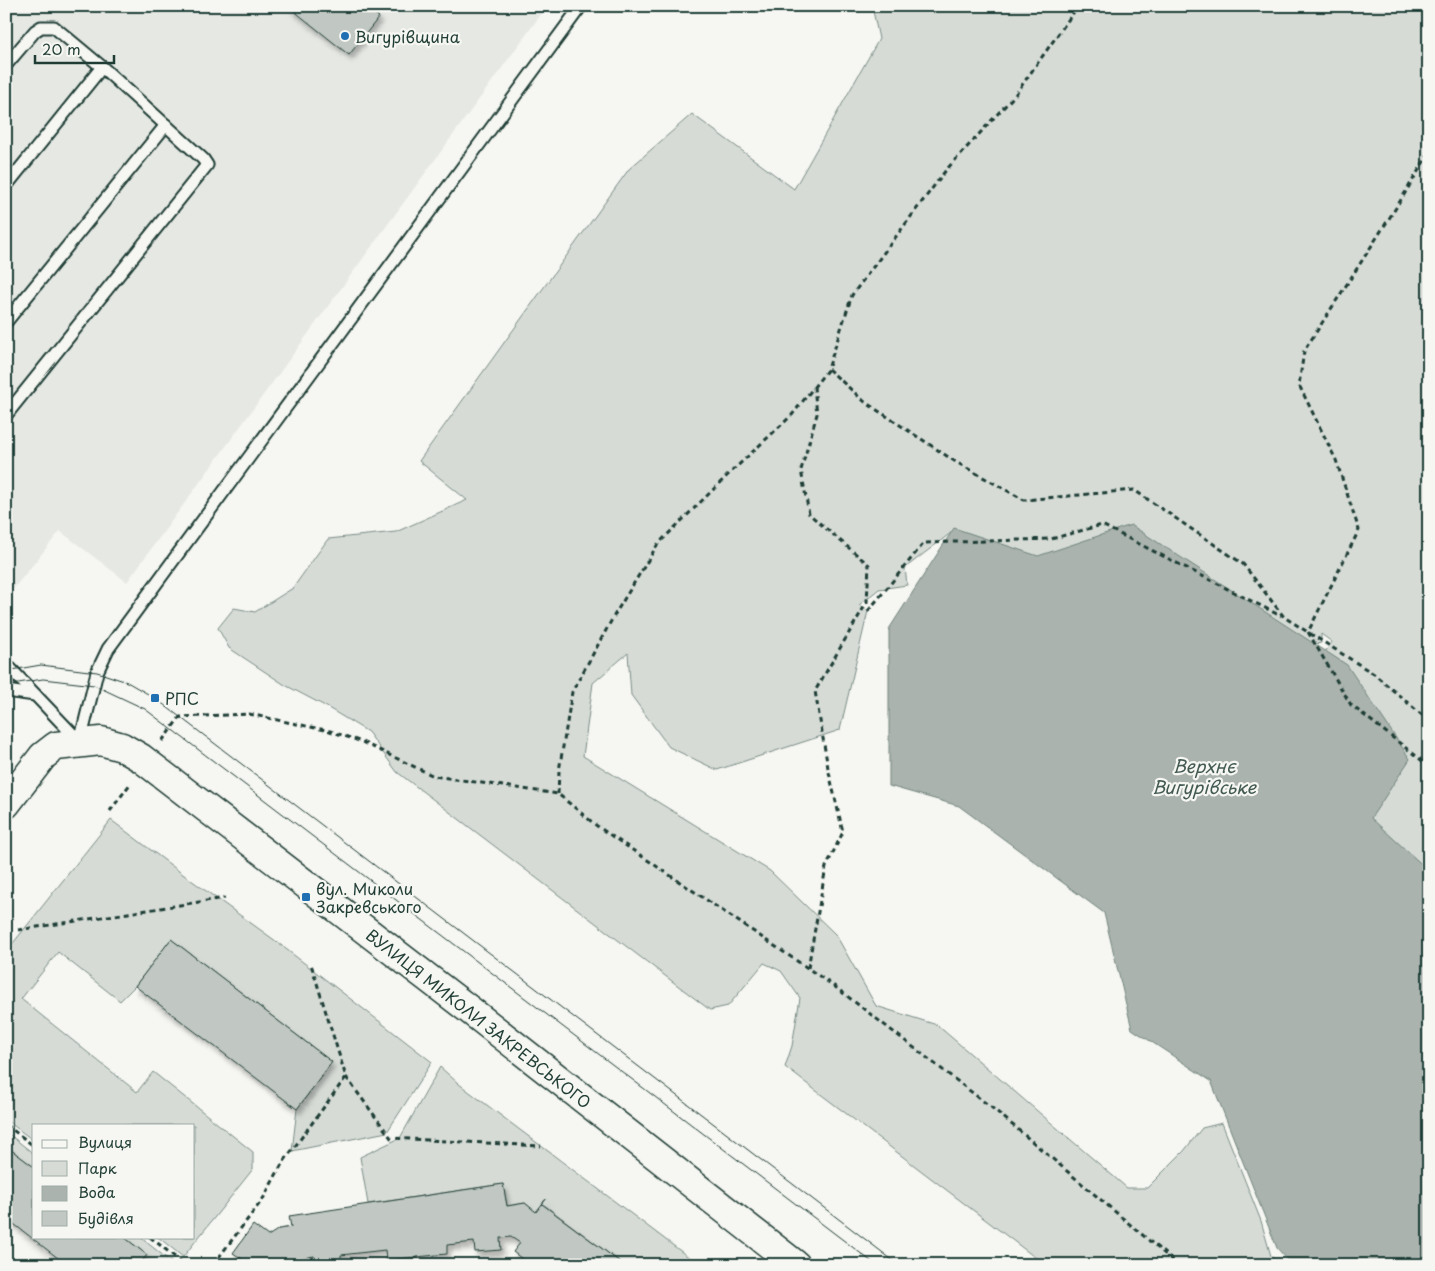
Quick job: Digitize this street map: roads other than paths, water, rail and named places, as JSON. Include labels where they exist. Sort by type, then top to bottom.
[{"type":"street","name":"ВУЛИЦЯ МИКОЛИ ЗАКРЕВСЬКОГО","points":[[6,804],[43,756],[56,746],[80,742],[101,742],[122,747],[141,758],[472,1011],[796,1265]]},
{"type":"lane","points":[[80,742],[97,672],[108,649],[581,6]]},
{"type":"lane","points":[[6,65],[35,31],[41,27],[54,27],[102,67],[206,163],[205,168],[6,415]]},
{"type":"lane","points":[[6,186],[102,67]]},
{"type":"lane","points":[[6,322],[166,125]]},
{"type":"lane","points":[[6,664],[80,742]]},
{"type":"lane","points":[[6,692],[36,695]]},
{"type":"water","name":"Верхнє Вигурівське","points":[[1131,525],[1347,665],[1410,759],[1371,818],[1429,871],[1429,1265],[1292,1265],[1277,1248],[1211,1081],[1132,1029],[1104,913],[959,806],[889,786],[889,629],[954,528],[1038,556]]},
{"type":"tram line","points":[[6,671],[41,665],[97,672],[127,682],[155,698],[899,1265]]},
{"type":"tram line","points":[[6,685],[43,679],[94,685],[145,709],[876,1265]]},
{"type":"place","name":"Вигурівщина","points":[[345,36]]},
{"type":"place","name":"РПС","points":[[155,698]]},
{"type":"place","name":"вул. Миколи Закревського","points":[[306,897]]}]
